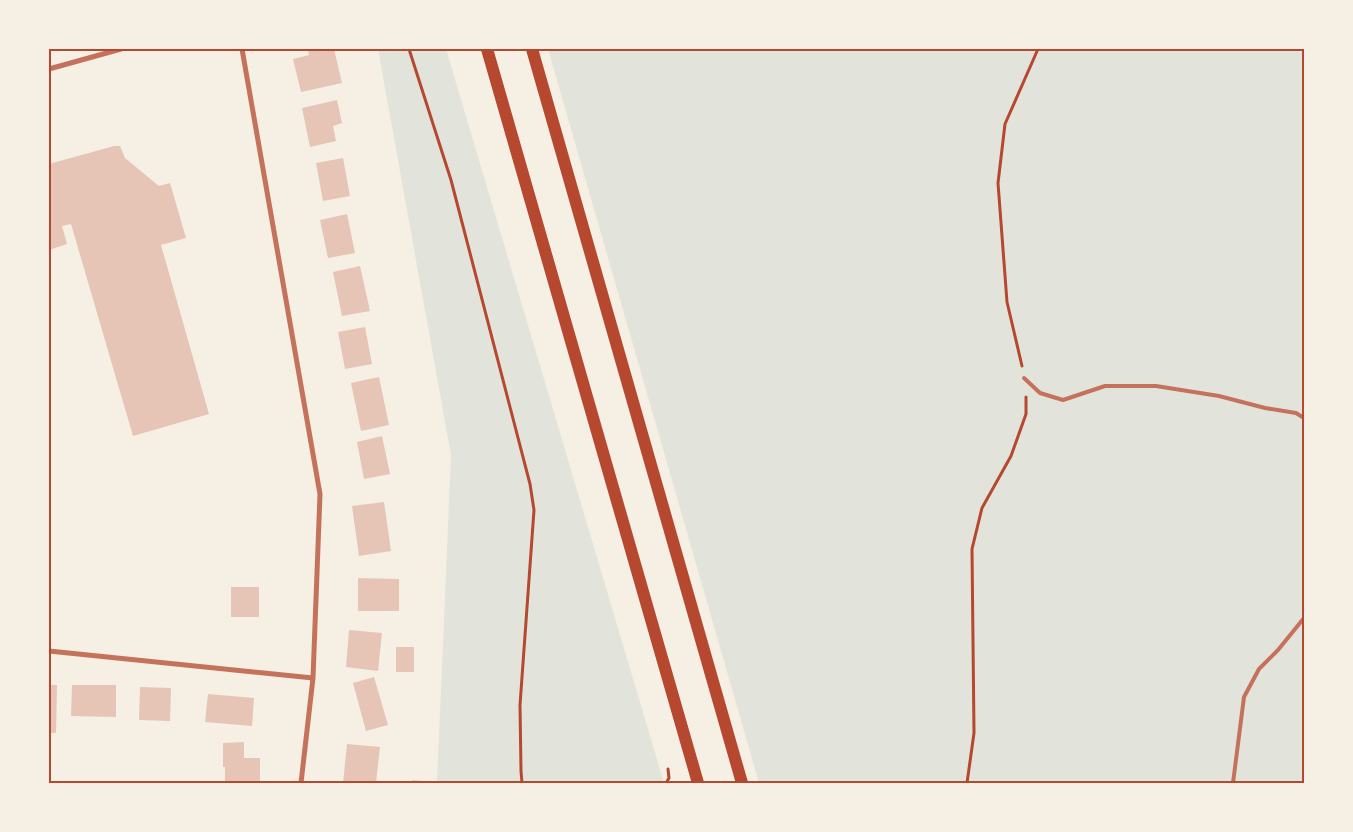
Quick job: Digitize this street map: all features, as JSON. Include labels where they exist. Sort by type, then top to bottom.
[{"type":"main road","points":[[487,49],[698,783]]},
{"type":"main road","points":[[532,49],[742,783]]},
{"type":"street","points":[[49,70],[103,51],[121,49]]},
{"type":"street","points":[[242,49],[320,494],[313,678],[301,783]]},
{"type":"street","points":[[49,651],[313,678]]},
{"type":"lane","points":[[1024,378],[1040,393],[1063,400],[1105,386],[1156,386],[1219,396],[1265,408],[1296,413],[1304,418]]},
{"type":"lane","points":[[1233,783],[1244,697],[1259,669],[1278,650],[1304,618]]},
{"type":"path","points":[[409,49],[451,180],[530,484],[534,510],[520,706],[522,783]]},
{"type":"path","points":[[967,783],[974,733],[972,549],[982,508],[1012,456],[1026,414],[1024,378],[1007,302],[998,182],[1005,124],[1038,49]]},
{"type":"path","points":[[666,783],[669,778],[668,769]]},
{"type":"shaded area","points":[[378,49],[446,49],[664,783],[437,783],[451,455]]},
{"type":"shaded area","points":[[548,49],[1304,49],[1304,783],[759,783]]},
{"type":"building","points":[[308,49],[334,49],[342,83],[301,92],[293,59],[309,55]]},
{"type":"building","points":[[337,100],[342,123],[333,126],[336,141],[310,147],[302,108]]},
{"type":"building","points":[[120,146],[125,158],[159,186],[170,183],[186,238],[161,245],[209,414],[133,436],[71,224],[62,226],[67,244],[49,250],[49,164]]},
{"type":"building","points":[[343,158],[350,196],[323,201],[316,163]]},
{"type":"building","points":[[347,214],[355,253],[328,258],[320,220]]},
{"type":"building","points":[[360,266],[370,311],[342,316],[333,272]]},
{"type":"building","points":[[365,327],[372,364],[345,369],[338,332]]},
{"type":"building","points":[[379,377],[389,425],[361,431],[351,383]]},
{"type":"building","points":[[382,436],[390,474],[364,479],[357,442]]},
{"type":"building","points":[[384,502],[391,551],[359,556],[352,506]]},
{"type":"building","points":[[358,578],[399,579],[399,611],[358,611]]},
{"type":"building","points":[[231,587],[259,587],[259,617],[231,617]]},
{"type":"building","points":[[349,630],[382,633],[378,671],[346,667]]},
{"type":"building","points":[[396,647],[414,647],[414,672],[396,672]]},
{"type":"building","points":[[374,677],[388,725],[366,731],[353,683]]},
{"type":"building","points":[[49,685],[57,685],[56,733],[49,733]]},
{"type":"building","points":[[72,685],[116,685],[116,717],[71,716]]},
{"type":"building","points":[[140,687],[171,688],[170,721],[139,720]]},
{"type":"building","points":[[208,694],[254,698],[252,726],[205,722]]},
{"type":"building","points":[[244,742],[244,758],[260,758],[260,783],[225,783],[223,743]]},
{"type":"building","points":[[347,744],[380,747],[376,783],[343,783]]},
{"type":"building","points":[[412,780],[423,781],[423,783],[412,783]]}]
